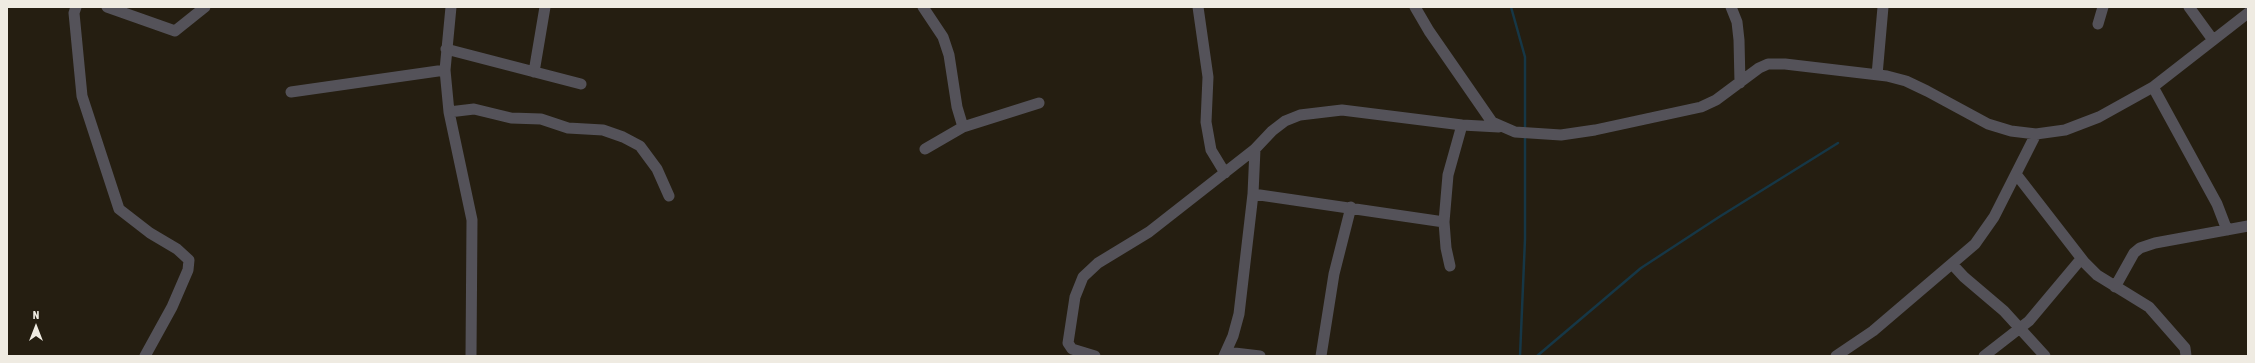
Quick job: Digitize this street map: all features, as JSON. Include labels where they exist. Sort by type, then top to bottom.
[{"type":"street","points":[[107,7],[176,31],[205,7]]},
{"type":"street","points":[[451,7],[445,70],[449,112],[472,220],[471,356]]},
{"type":"street","points":[[534,72],[544,7]]},
{"type":"street","points":[[923,7],[943,37],[949,55],[957,107],[963,127]]},
{"type":"street","points":[[1198,7],[1208,78],[1206,122],[1211,150],[1225,173]]},
{"type":"street","points":[[1415,7],[1429,31],[1485,113],[1500,127]]},
{"type":"street","points":[[1731,7],[1737,22],[1740,83]]},
{"type":"street","points":[[1877,75],[1883,7]]},
{"type":"street","points":[[2098,24],[2103,7]]},
{"type":"street","points":[[2189,7],[2213,40]]},
{"type":"street","points":[[74,9],[82,96],[119,209],[150,232],[177,249],[189,260],[188,270],[172,307],[145,356]]},
{"type":"street","points":[[1096,356],[1072,349],[1068,343],[1075,297],[1083,277],[1098,263],[1150,232],[1255,149],[1272,131],[1285,121],[1300,115],[1324,111],[1349,111],[1462,125],[1500,127],[1519,133],[1561,134],[1595,130],[1701,107],[1740,83],[1758,68],[1768,64],[1785,64],[1877,75],[1906,81],[1988,124],[2011,131],[2036,134],[2065,130],[2099,117],[2153,87],[2248,13]]},
{"type":"street","points":[[446,50],[581,84]]},
{"type":"street","points":[[291,92],[445,70]]},
{"type":"street","points":[[2153,87],[2216,204],[2227,230]]},
{"type":"street","points":[[925,149],[963,127],[1039,103]]},
{"type":"street","points":[[449,112],[474,109],[511,118],[541,119],[568,128],[603,130],[623,137],[640,146],[657,169],[669,196]]},
{"type":"street","points":[[1450,266],[1446,248],[1444,222],[1448,176],[1462,125]]},
{"type":"street","points":[[1836,356],[1873,331],[1975,244],[1994,217],[2036,134]]},
{"type":"street","points":[[1255,149],[1254,194],[1239,314],[1233,336],[1225,354],[1260,356]]},
{"type":"street","points":[[2016,174],[2081,259],[2097,275],[2149,307],[2185,348],[2186,356]]},
{"type":"street","points":[[1254,194],[1351,207],[1444,222]]},
{"type":"street","points":[[1321,356],[1334,274],[1351,207]]},
{"type":"street","points":[[2115,287],[2134,253],[2140,248],[2155,243],[2248,226]]},
{"type":"street","points":[[1984,356],[2020,330],[2081,259]]},
{"type":"street","points":[[1952,264],[1964,277],[2004,311],[2045,356]]},
{"type":"waterway","points":[[1511,7],[1525,57],[1525,131]]},
{"type":"waterway","points":[[1520,356],[1525,239],[1525,136]]},
{"type":"waterway","points":[[1537,356],[1641,268],[1719,217],[1838,143]]}]
